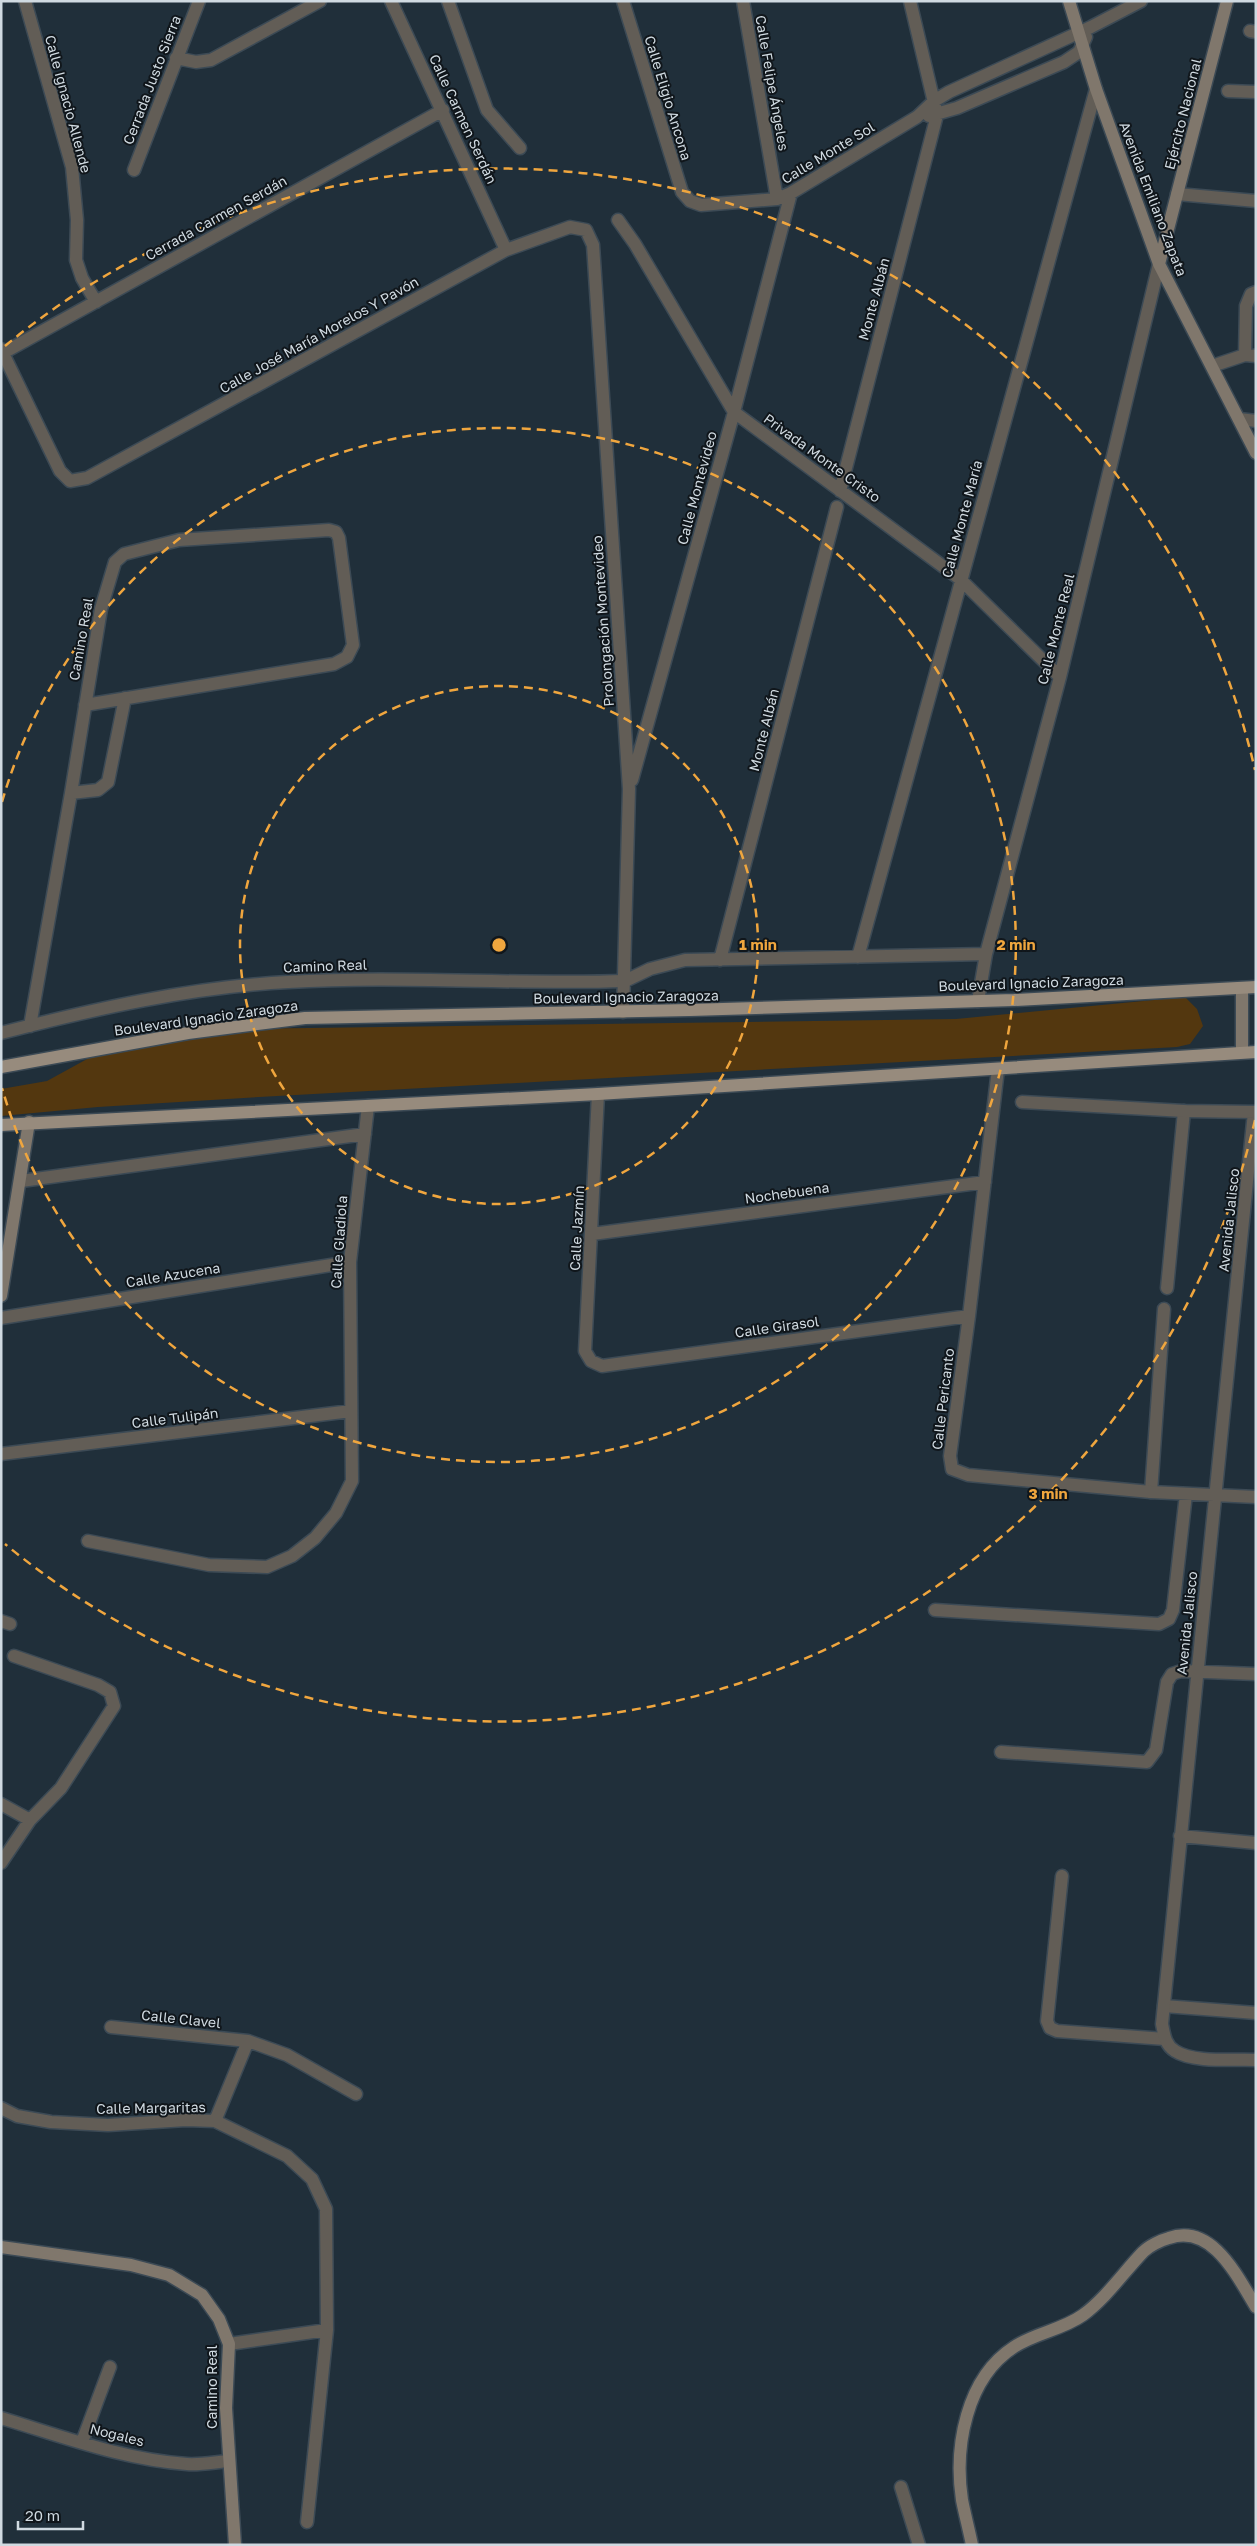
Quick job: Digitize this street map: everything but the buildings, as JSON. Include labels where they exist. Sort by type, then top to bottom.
[{"type":"main road","name":"Boulevard Ignacio Zaragoza","points":[[1,1067],[188,1033],[305,1018],[623,1012],[978,1001],[1256,987]]},
{"type":"main road","points":[[1,1125],[598,1094],[1256,1052]]},
{"type":"street","name":"Calle Ignacio Allende","points":[[25,1],[72,167],[77,220],[76,260],[82,278],[96,302]]},
{"type":"street","name":"Cerrada Justo Sierra","points":[[134,170],[199,1]]},
{"type":"street","points":[[176,58],[196,62],[211,60],[320,1]]},
{"type":"street","name":"Calle Carmen Serdán","points":[[391,1],[506,250]]},
{"type":"street","points":[[448,1],[487,110],[520,148]]},
{"type":"street","name":"Calle Eligio Ancona","points":[[622,1],[682,192],[690,201]]},
{"type":"street","name":"Calle Felipe Ángeles","points":[[743,1],[777,199]]},
{"type":"street","points":[[910,1],[937,115]]},
{"type":"street","name":"Avenida Emiliano Zapata","points":[[1069,1],[1096,89],[1159,264],[1256,452]]},
{"type":"street","name":"Calle Monte Sol","points":[[690,201],[701,205],[777,199],[791,193],[917,117],[934,101],[1091,27],[1140,1]]},
{"type":"street","name":"Ejército Nacional","points":[[1159,264],[1227,1]]},
{"type":"street","points":[[1082,48],[1091,27]]},
{"type":"street","name":"Calle Monte Sol","points":[[917,117],[937,115],[1064,62],[1082,48]]},
{"type":"street","name":"Calle Monte María","points":[[858,957],[960,579],[1096,89]]},
{"type":"street","points":[[1228,91],[1256,92]]},
{"type":"street","name":"Cerrada Carmen Serdán","points":[[2,351],[96,302],[442,110]]},
{"type":"street","name":"Monte Albán","points":[[840,491],[937,115]]},
{"type":"street","name":"Calle Montevideo","points":[[629,789],[734,412],[791,193]]},
{"type":"street","points":[[1178,194],[1256,201]]},
{"type":"street","name":"Privada Monte Cristo","points":[[618,220],[635,244],[734,412],[960,579],[1060,677]]},
{"type":"street","name":"Calle José María Morelos Y Pavón","points":[[2,351],[60,471],[70,481],[87,478],[506,250],[570,227],[586,230]]},
{"type":"street","name":"Prolongación Montevideo","points":[[586,230],[593,245],[629,789],[623,1012]]},
{"type":"street","name":"Calle Monte Real","points":[[978,1001],[986,954],[1060,677],[1159,264]]},
{"type":"street","points":[[1212,366],[1250,356],[1246,306],[1251,294],[1256,292]]},
{"type":"street","points":[[1239,420],[1256,421]]},
{"type":"street","name":"Monte Albán","points":[[720,960],[837,507]]},
{"type":"street","name":"Camino Real","points":[[30,1026],[71,793],[100,609],[114,562],[118,558],[178,540],[329,530],[336,532],[339,538],[354,646],[347,658],[334,664],[125,698]]},
{"type":"street","points":[[71,793],[98,790],[108,782],[125,698],[85,706]]},
{"type":"street","points":[[624,981],[650,969],[678,962],[986,954]]},
{"type":"street","name":"Camino Real","points":[[1,1033],[144,1001],[242,985],[416,978],[582,983],[624,981]]},
{"type":"street","points":[[1242,988],[1242,1052]]},
{"type":"street","name":"Calle Pericanto","points":[[998,1069],[986,1182],[950,1456],[952,1469],[968,1475],[1152,1492],[1256,1497]]},
{"type":"street","name":"Calle Jazmín","points":[[591,1361],[584,1351],[592,1234],[598,1094]]},
{"type":"street","points":[[1022,1102],[1184,1111],[1255,1112]]},
{"type":"street","name":"Calle Gladiola","points":[[88,1541],[209,1565],[267,1567],[292,1556],[315,1538],[336,1513],[352,1481],[350,1262],[368,1106]]},
{"type":"street","points":[[1167,1288],[1184,1111]]},
{"type":"street","name":"Avenida Jalisco","points":[[1165,2039],[1162,2024],[1196,1671],[1217,1495],[1255,1112]]},
{"type":"street","points":[[1,1296],[30,1122]]},
{"type":"street","points":[[21,1181],[364,1134]]},
{"type":"street","name":"Nochebuena","points":[[592,1234],[986,1182]]},
{"type":"street","name":"Calle Azucena","points":[[1,1318],[350,1262]]},
{"type":"street","points":[[1152,1492],[1164,1309]]},
{"type":"street","name":"Calle Girasol","points":[[591,1361],[602,1366],[969,1316]]},
{"type":"street","name":"Calle Tulipán","points":[[1,1454],[351,1411]]},
{"type":"street","points":[[935,1610],[1159,1624],[1169,1619],[1173,1610],[1186,1494]]},
{"type":"street","points":[[1,1863],[30,1820],[61,1788],[114,1706],[110,1692],[98,1685],[14,1656]]},
{"type":"street","points":[[1001,1752],[1147,1762],[1156,1750],[1167,1682],[1172,1674],[1181,1671],[1196,1671],[1256,1674]]},
{"type":"street","points":[[1,1804],[30,1820]]},
{"type":"street","points":[[1180,1836],[1256,1843]]},
{"type":"street","points":[[1062,1876],[1047,2021],[1050,2028],[1057,2031],[1165,2039],[1174,2051],[1189,2057],[1256,2060]]},
{"type":"street","points":[[1164,2006],[1256,2013]]},
{"type":"street","name":"Calle Clavel","points":[[111,2027],[248,2041],[287,2055],[356,2094]]},
{"type":"street","points":[[215,2121],[248,2041]]},
{"type":"street","name":"Calle Margaritas","points":[[1,2108],[17,2116],[51,2122],[108,2125],[186,2120],[215,2121],[287,2156],[312,2179],[326,2209],[327,2330],[307,2522]]},
{"type":"street","points":[[972,2545],[962,2500],[961,2450],[973,2397],[983,2378],[1000,2357],[1017,2345],[1066,2325],[1082,2315],[1108,2292],[1145,2250],[1163,2240],[1180,2234],[1196,2236],[1209,2243],[1235,2273],[1256,2307]]},
{"type":"street","name":"Camino Real","points":[[1,2247],[131,2265],[170,2275],[202,2294],[219,2319],[229,2344],[226,2408],[235,2545]]},
{"type":"street","points":[[229,2344],[327,2330]]},
{"type":"street","points":[[82,2442],[110,2367]]},
{"type":"street","name":"Nogales","points":[[1,2418],[82,2442],[155,2460],[188,2464],[229,2461]]},
{"type":"street","points":[[901,2487],[919,2545]]},
{"type":"shaded area","points":[[1185,997],[1197,1009],[1203,1026],[1190,1044],[1177,1047],[259,1097],[98,1107],[1,1116],[1,1089],[47,1081],[98,1053],[234,1029],[956,1019]]}]
